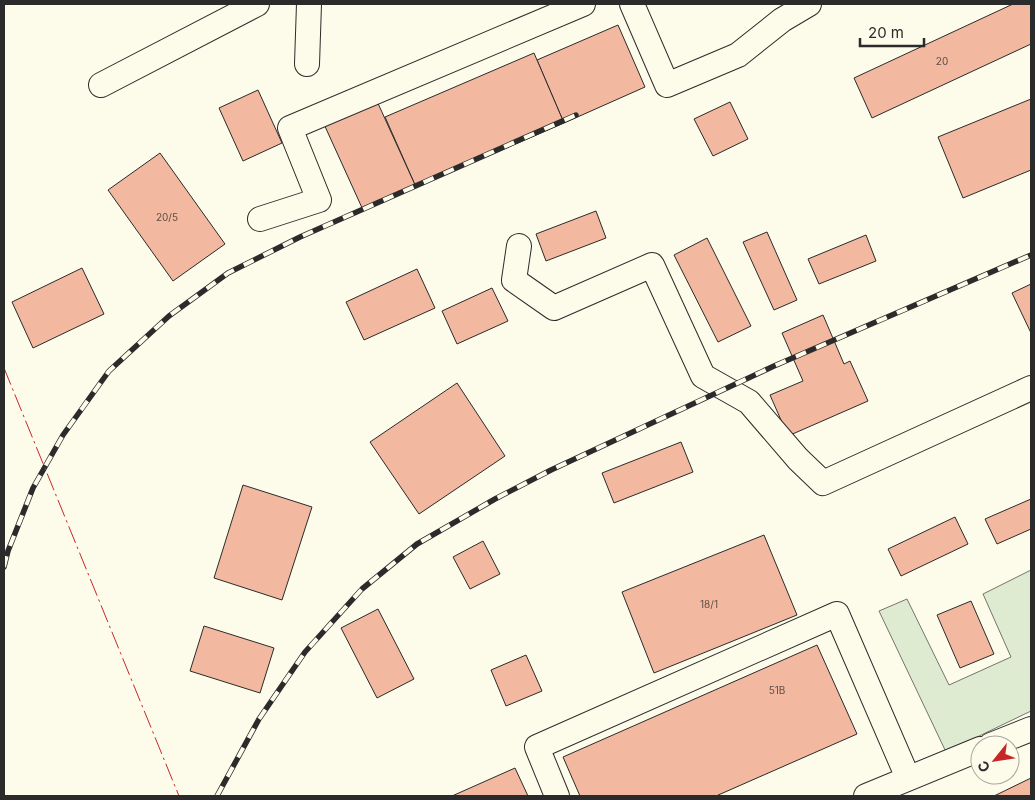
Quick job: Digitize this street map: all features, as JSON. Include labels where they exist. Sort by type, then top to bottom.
[{"type":"lane","points":[[101,85],[257,4]]},
{"type":"lane","points":[[307,64],[309,4]]},
{"type":"lane","points":[[260,219],[319,200],[290,128],[583,4]]},
{"type":"lane","points":[[632,4],[668,84],[738,55],[782,20],[809,4]]},
{"type":"lane","points":[[519,246],[514,280],[554,308],[652,265],[704,376],[749,402],[798,460],[823,482],[1031,388]]},
{"type":"lane","points":[[557,796],[537,747],[837,614],[908,778]]},
{"type":"lane","points":[[1016,735],[1031,729]]},
{"type":"lane","points":[[866,796],[970,753]]},
{"type":"green space","points":[[1031,570],[1031,711],[981,735],[970,735],[970,740],[946,752],[879,611],[907,599],[949,685],[1011,657],[983,594]]},
{"type":"building","points":[[1013,4],[1031,4],[1031,44],[872,118],[854,78]]},
{"type":"building","points":[[618,25],[645,87],[564,123],[537,60]]},
{"type":"building","points":[[534,53],[564,123],[416,187],[385,117]]},
{"type":"building","points":[[258,90],[282,143],[243,161],[219,108]]},
{"type":"building","points":[[376,99],[416,187],[363,210],[323,122]]},
{"type":"building","points":[[1031,99],[1031,170],[963,198],[938,137]]},
{"type":"building","points":[[730,102],[748,139],[713,156],[694,119]]},
{"type":"building","points":[[160,153],[225,244],[173,281],[108,190]]},
{"type":"building","points":[[596,211],[606,238],[546,261],[536,234]]},
{"type":"building","points":[[767,232],[797,300],[774,310],[743,242]]},
{"type":"building","points":[[866,235],[876,261],[819,284],[808,259]]},
{"type":"building","points":[[707,238],[751,326],[718,342],[674,255]]},
{"type":"building","points":[[82,268],[104,314],[33,348],[12,302]]},
{"type":"building","points":[[417,269],[435,308],[364,340],[346,302]]},
{"type":"building","points":[[1031,284],[1031,333],[1012,293]]},
{"type":"building","points":[[492,288],[508,321],[457,344],[442,311]]},
{"type":"building","points":[[823,315],[844,364],[850,361],[868,401],[788,436],[770,395],[803,381],[782,333]]},
{"type":"building","points":[[457,383],[505,456],[419,514],[370,442]]},
{"type":"building","points":[[681,442],[693,472],[614,503],[602,473]]},
{"type":"building","points":[[243,485],[312,507],[282,600],[214,578]]},
{"type":"building","points":[[1031,499],[1031,529],[997,544],[985,519]]},
{"type":"building","points":[[955,517],[968,544],[901,576],[888,549]]},
{"type":"building","points":[[764,535],[797,615],[654,673],[622,592]]},
{"type":"building","points":[[483,541],[500,574],[470,589],[453,557]]},
{"type":"building","points":[[971,601],[994,654],[960,668],[937,615]]},
{"type":"building","points":[[378,609],[414,679],[377,698],[341,628]]},
{"type":"building","points":[[204,626],[274,648],[260,693],[190,671]]},
{"type":"building","points":[[817,645],[857,734],[716,796],[580,796],[563,757]]},
{"type":"building","points":[[526,655],[542,691],[506,706],[491,670]]},
{"type":"building","points":[[515,768],[528,796],[452,796]]},
{"type":"building","points":[[1031,778],[1031,796],[994,796],[1020,785]]},
{"type":"railway","points":[[4,567],[8,551],[33,488],[63,435],[109,371],[169,316],[228,273],[300,237],[576,115]]},
{"type":"railway","points":[[217,796],[259,719],[305,652],[362,589],[417,544],[495,499],[551,470],[774,366],[1031,255]]},
{"type":"power","points":[[4,368],[179,796]]}]
